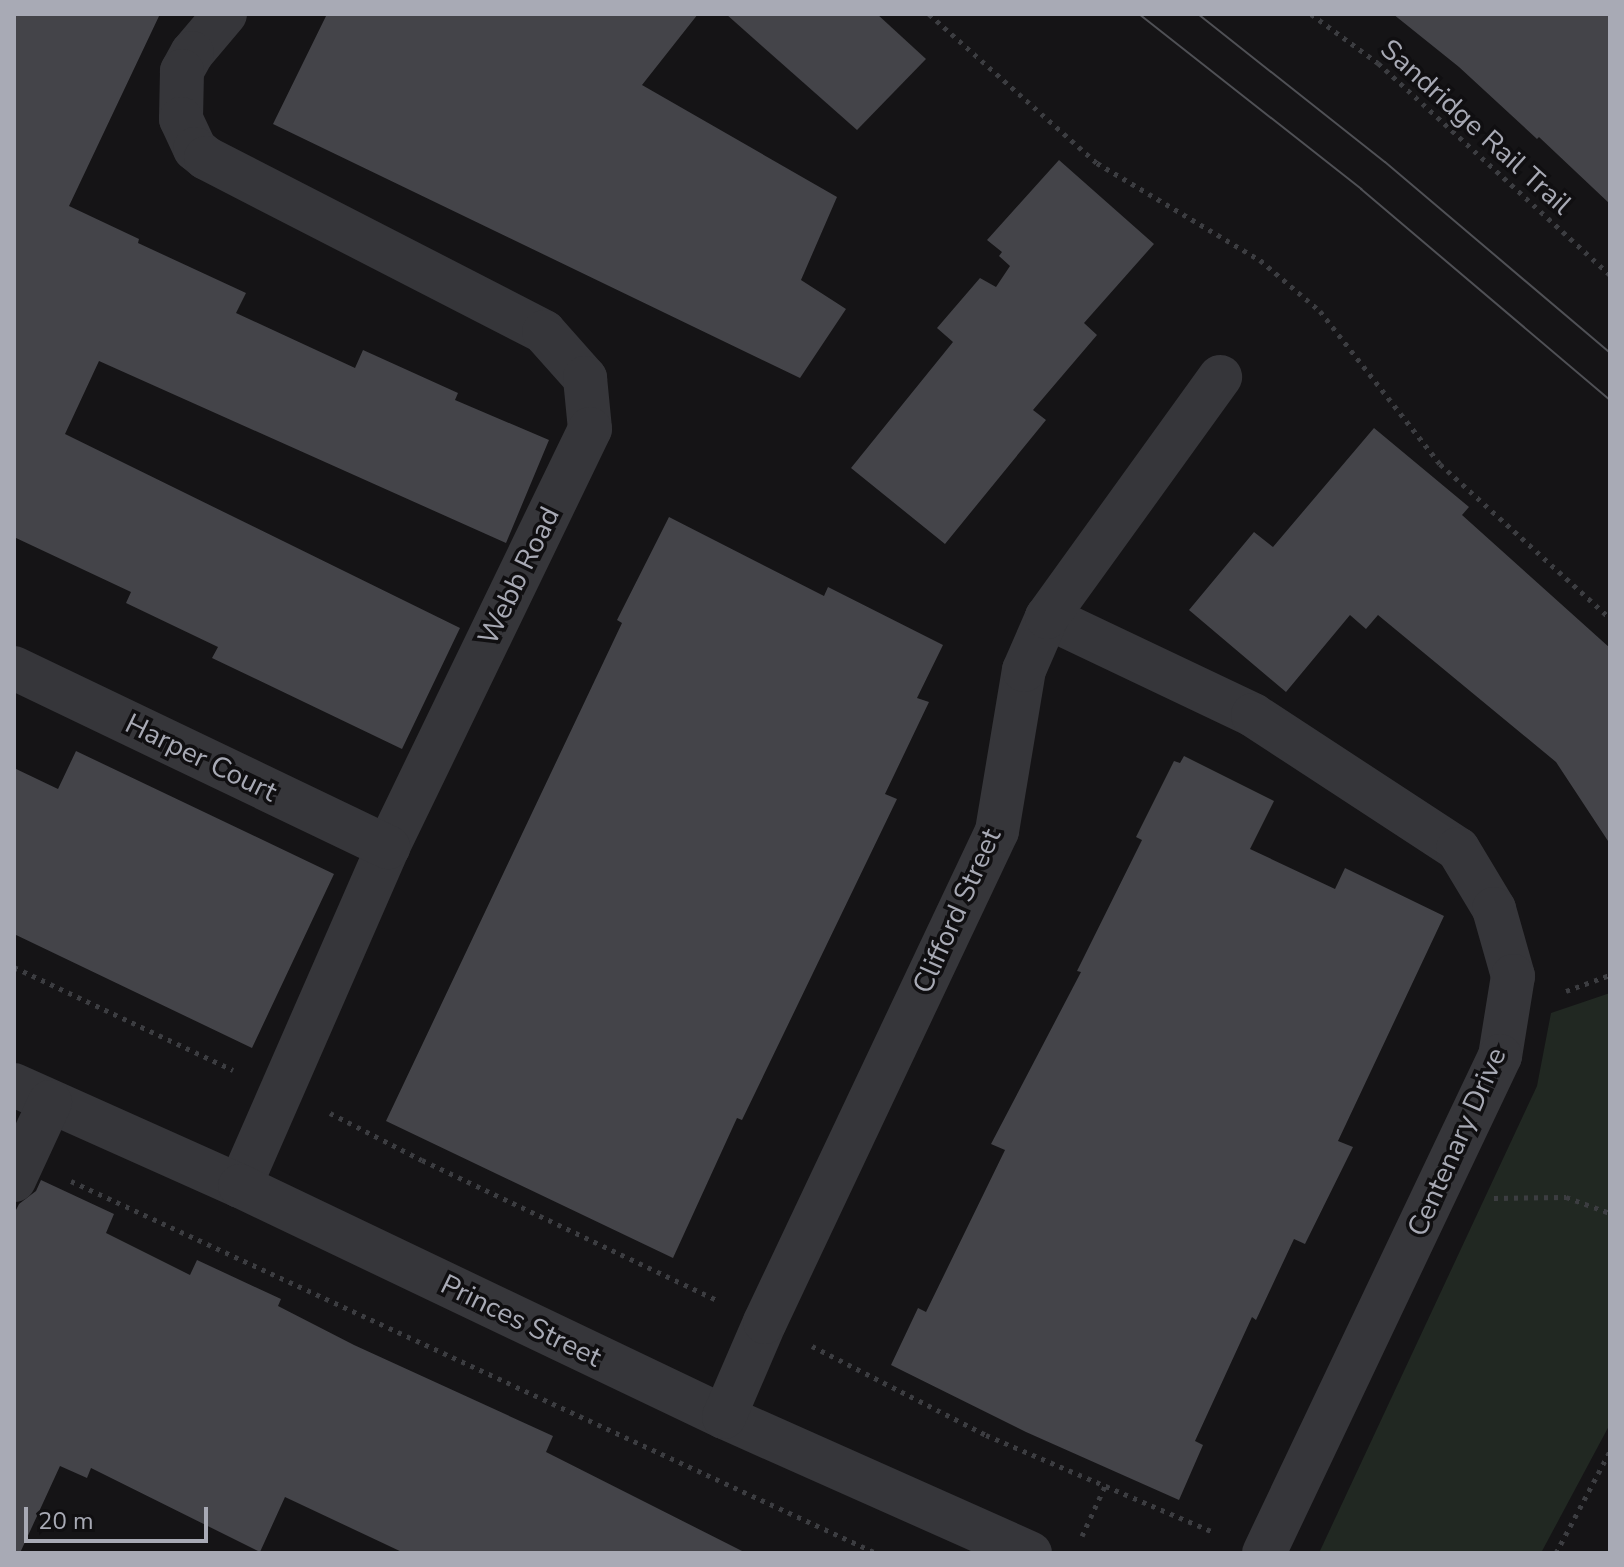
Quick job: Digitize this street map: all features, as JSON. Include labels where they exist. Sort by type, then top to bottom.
[{"type":"street","name":"Webb Road","points":[[225,14],[192,53],[182,71],[181,119],[195,149],[206,158],[544,332],[585,378],[590,429],[388,847],[240,1186]]},
{"type":"street","name":"Clifford Street","points":[[724,1417],[765,1322],[997,831],[1024,670],[1047,617],[1220,377]]},
{"type":"street","name":"Centenary Drive","points":[[1047,617],[1253,715],[1458,849],[1494,909],[1513,976],[1500,1056],[1435,1199],[1264,1553]]},
{"type":"street","name":"Harper Court","points":[[14,668],[388,847]]},
{"type":"street","name":"Princes Street","points":[[32,1093],[240,1186],[724,1417],[1030,1553]]},
{"type":"street","points":[[19,1170],[32,1093]]},
{"type":"path","points":[[929,14],[1097,163],[1260,260],[1320,311],[1440,464],[1610,618]]},
{"type":"path","name":"Sandridge Rail Trail","points":[[1311,14],[1378,63],[1610,275]]},
{"type":"path","points":[[14,967],[218,1065],[283,1088],[422,1160],[765,1322],[986,1435],[1224,1537]]},
{"type":"path","points":[[19,1170],[876,1553]]},
{"type":"path","points":[[1435,1199],[1566,1197],[1610,1213]]},
{"type":"path","points":[[1556,1553],[1610,1451]]},
{"type":"path","points":[[1080,1540],[1105,1486]]},
{"type":"shaded area","points":[[1610,993],[1610,1424],[1541,1553],[1319,1553],[1537,1086],[1551,1013]]},
{"type":"building","points":[[14,14],[160,14],[69,206],[139,239],[138,243],[246,293],[236,313],[355,368],[363,350],[458,393],[455,400],[549,440],[506,543],[99,361],[65,434],[460,628],[402,749],[212,658],[218,647],[126,603],[131,592],[16,538],[14,543]]},
{"type":"building","points":[[327,14],[698,14],[642,85],[837,197],[801,280],[846,309],[800,378],[273,124]]},
{"type":"building","points":[[726,14],[877,14],[926,59],[857,130]]},
{"type":"building","points":[[1393,14],[1610,14],[1610,204],[1539,137],[1537,139],[1459,67]]},
{"type":"building","points":[[1059,160],[1154,244],[1084,323],[1097,335],[1033,410],[1046,420],[945,544],[851,468],[953,342],[937,328],[980,278],[996,287],[1010,266],[999,256],[1002,252],[987,240]]},
{"type":"building","points":[[1374,428],[1469,507],[1462,515],[1610,648],[1610,844],[1556,762],[1378,615],[1366,629],[1350,615],[1286,692],[1189,610],[1254,532],[1273,547]]},
{"type":"building","points":[[669,517],[824,596],[828,587],[943,645],[917,698],[929,702],[885,794],[897,799],[742,1120],[737,1118],[673,1258],[386,1121],[622,623],[617,620]]},
{"type":"building","points":[[76,751],[334,874],[252,1048],[14,934],[14,768],[58,789]]},
{"type":"building","points":[[1184,756],[1274,801],[1250,849],[1335,889],[1345,868],[1444,916],[1338,1141],[1353,1147],[1305,1244],[1294,1239],[1256,1320],[1252,1317],[1195,1441],[1203,1445],[1179,1500],[1026,1432],[891,1365],[918,1308],[926,1312],[1005,1150],[991,1144],[1081,972],[1077,971],[1142,840],[1136,837],[1174,761],[1180,763]]},
{"type":"building","points":[[41,1180],[114,1214],[106,1233],[190,1275],[197,1260],[281,1299],[278,1306],[354,1345],[553,1436],[546,1452],[746,1553],[404,1553],[285,1497],[260,1552],[91,1468],[87,1478],[60,1466],[20,1553],[14,1553],[14,1214],[19,1204],[36,1191]]},
{"type":"tram line","points":[[1139,14],[1361,189],[1610,400]]},
{"type":"tram line","points":[[1198,14],[1385,162],[1610,353]]}]
